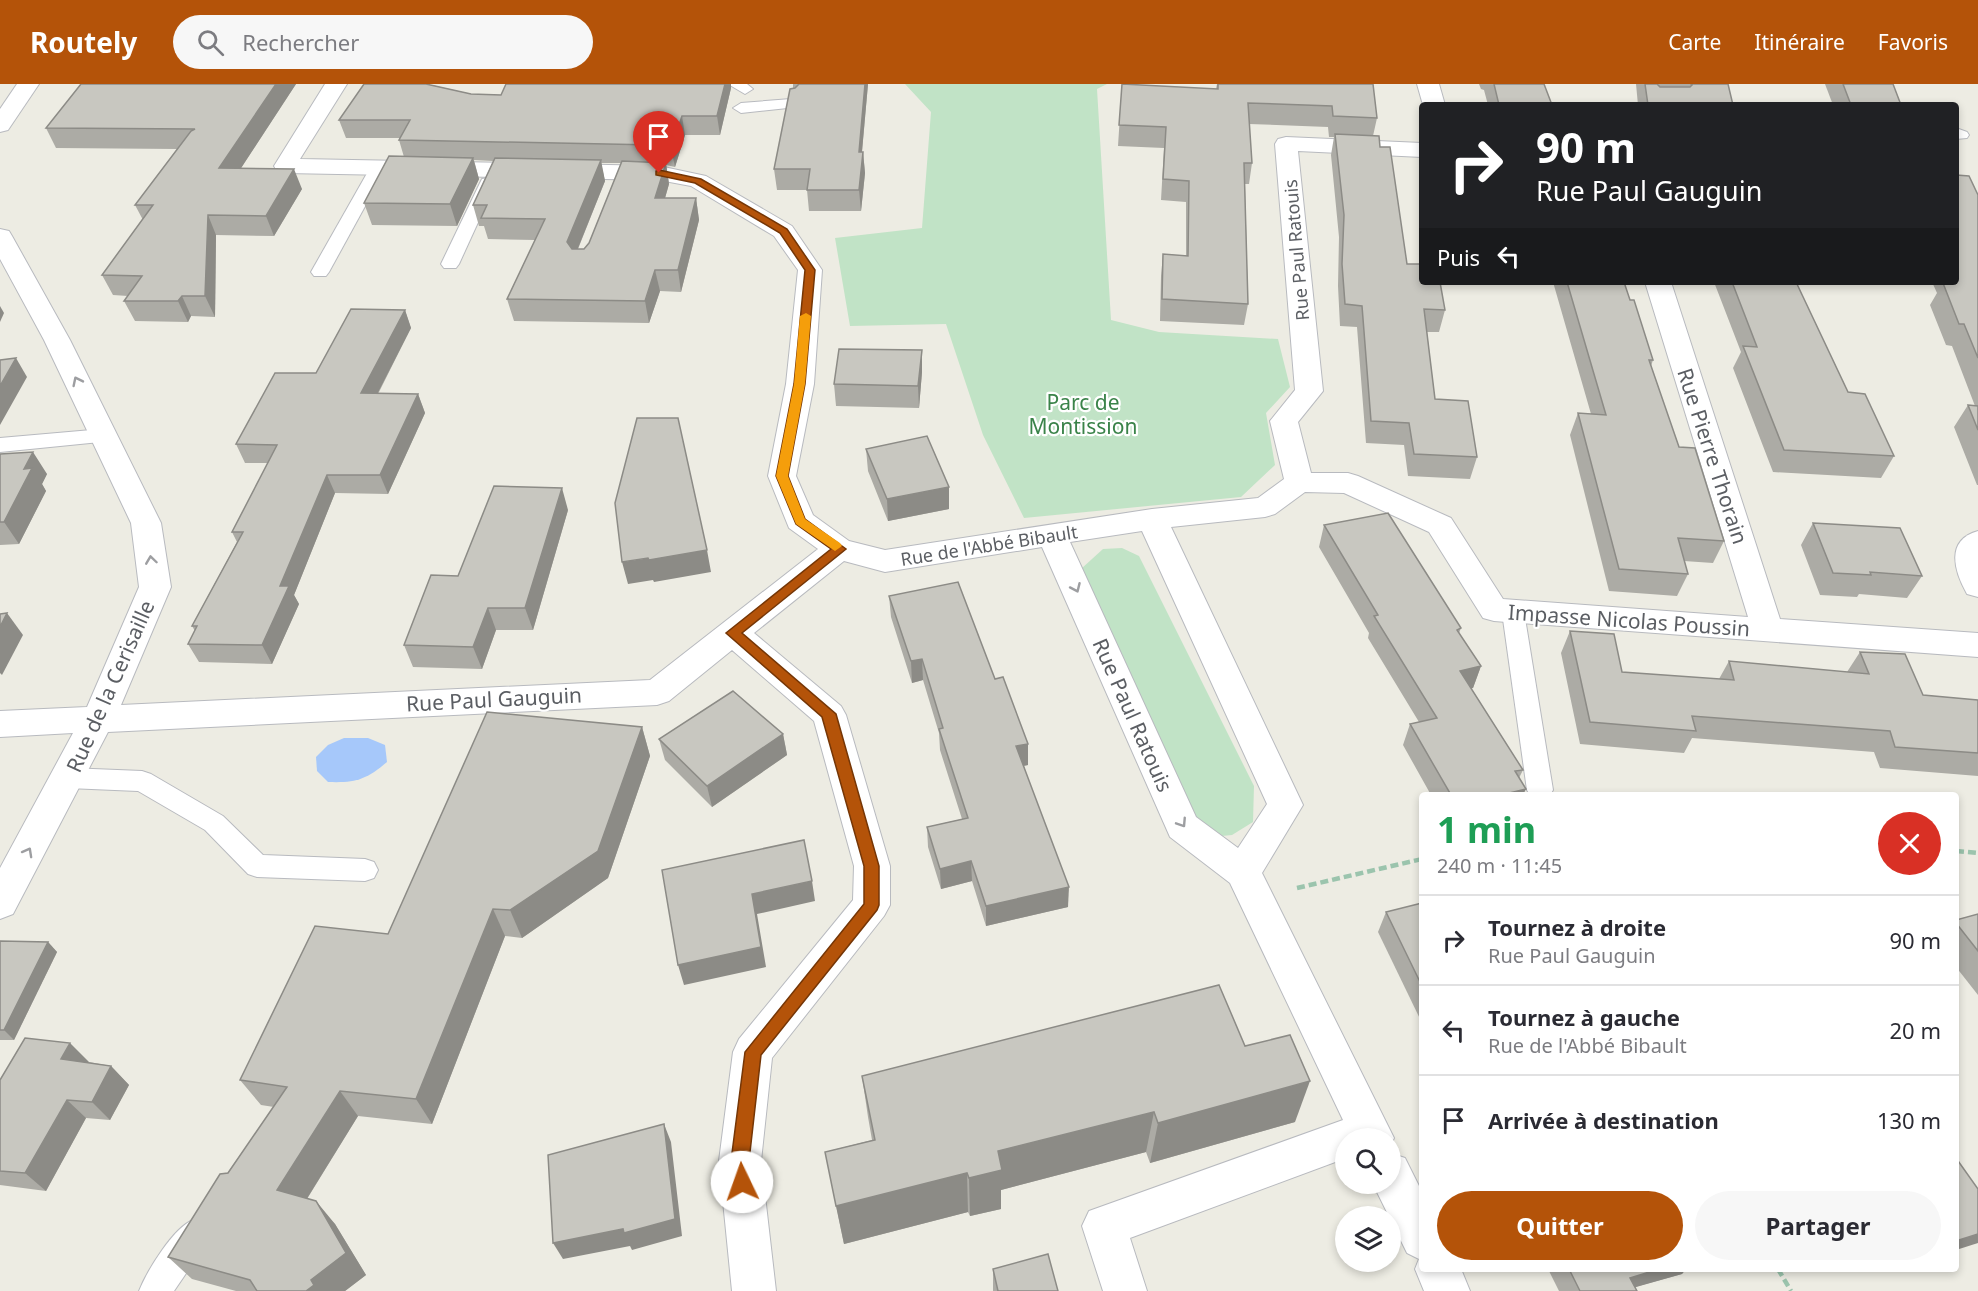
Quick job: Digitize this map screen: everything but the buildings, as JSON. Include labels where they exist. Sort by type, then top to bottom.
[{"type":"street","points":[[0,125],[28,84]]},
{"type":"street","name":"Rue de l'Abbé Bibault","points":[[336,84],[285,166],[494,170],[615,183],[659,173],[698,181],[783,231],[810,270],[800,384],[782,476],[800,521],[839,549],[885,561],[1152,519],[1265,507],[1299,482]]},
{"type":"street","points":[[1428,84],[1433,102]]},
{"type":"street","name":"Rue Paul Ratouis","points":[[1299,482],[1284,421],[1309,391],[1286,144],[1419,150]]},
{"type":"street","name":"Rue de la Cerisaille","points":[[0,236],[57,340],[146,523],[155,587],[99,717],[0,903]]},
{"type":"street","name":"Rue Pierre Thorain","points":[[1659,285],[1768,630]]},
{"type":"street","name":"Impasse Nicolas Poussin","points":[[1299,482],[1348,483],[1440,525],[1494,610],[1978,645]]},
{"type":"street","points":[[1152,519],[1285,805],[1249,885]]},
{"type":"street","name":"Rue Paul Ratouis","points":[[1052,535],[1183,827],[1249,885],[1368,1128]]},
{"type":"street","points":[[1978,541],[1974,545],[1968,562],[1978,586]]},
{"type":"street","name":"Rue Paul Gauguin","points":[[0,724],[99,717],[657,692],[839,549]]},
{"type":"street","points":[[733,633],[829,714],[872,866],[871,905],[753,1052],[740,1161],[754,1291]]},
{"type":"street","points":[[1125,1291],[1104,1226],[1335,1146]]},
{"type":"street","points":[[1400,1194],[1419,1232]]},
{"type":"street","points":[[1438,1272],[1448,1291]]},
{"type":"lane","points":[[741,108],[791,104]]},
{"type":"lane","points":[[320,272],[378,168]]},
{"type":"lane","points":[[450,264],[494,170]]},
{"type":"lane","points":[[0,446],[104,436]]},
{"type":"lane","points":[[1513,612],[1540,790]]},
{"type":"lane","points":[[68,778],[142,781],[214,823],[257,866],[365,870]]},
{"type":"lane","points":[[155,1291],[207,1216]]},
{"type":"path","points":[[1959,850],[1978,853]]},
{"type":"path","points":[[1249,885],[1419,859]]},
{"type":"path","points":[[1780,1272],[1791,1291]]},
{"type":"green space","name":"Parc de Montission","points":[[905,84],[1107,84],[1097,89],[1111,320],[1159,332],[1278,339],[1290,387],[1266,413],[1275,465],[1241,497],[1024,518],[983,435],[946,324],[850,326],[835,238],[922,228],[931,112]]},
{"type":"green space","points":[[1122,548],[1139,556],[1254,786],[1253,822],[1232,835],[1211,837],[1197,825],[1081,569],[1103,549]]},
{"type":"water","points":[[344,738],[368,738],[385,745],[387,762],[366,777],[346,782],[328,782],[317,771],[316,757],[328,745]]},
{"type":"slow traffic","points":[[806,316],[800,384],[782,476],[800,521],[835,546]]},
{"type":"route","points":[[659,173],[698,181],[783,231],[810,270],[800,384],[782,476],[800,521],[839,549],[733,633],[829,714],[872,866],[871,905],[753,1052],[740,1161],[742,1182]]}]
